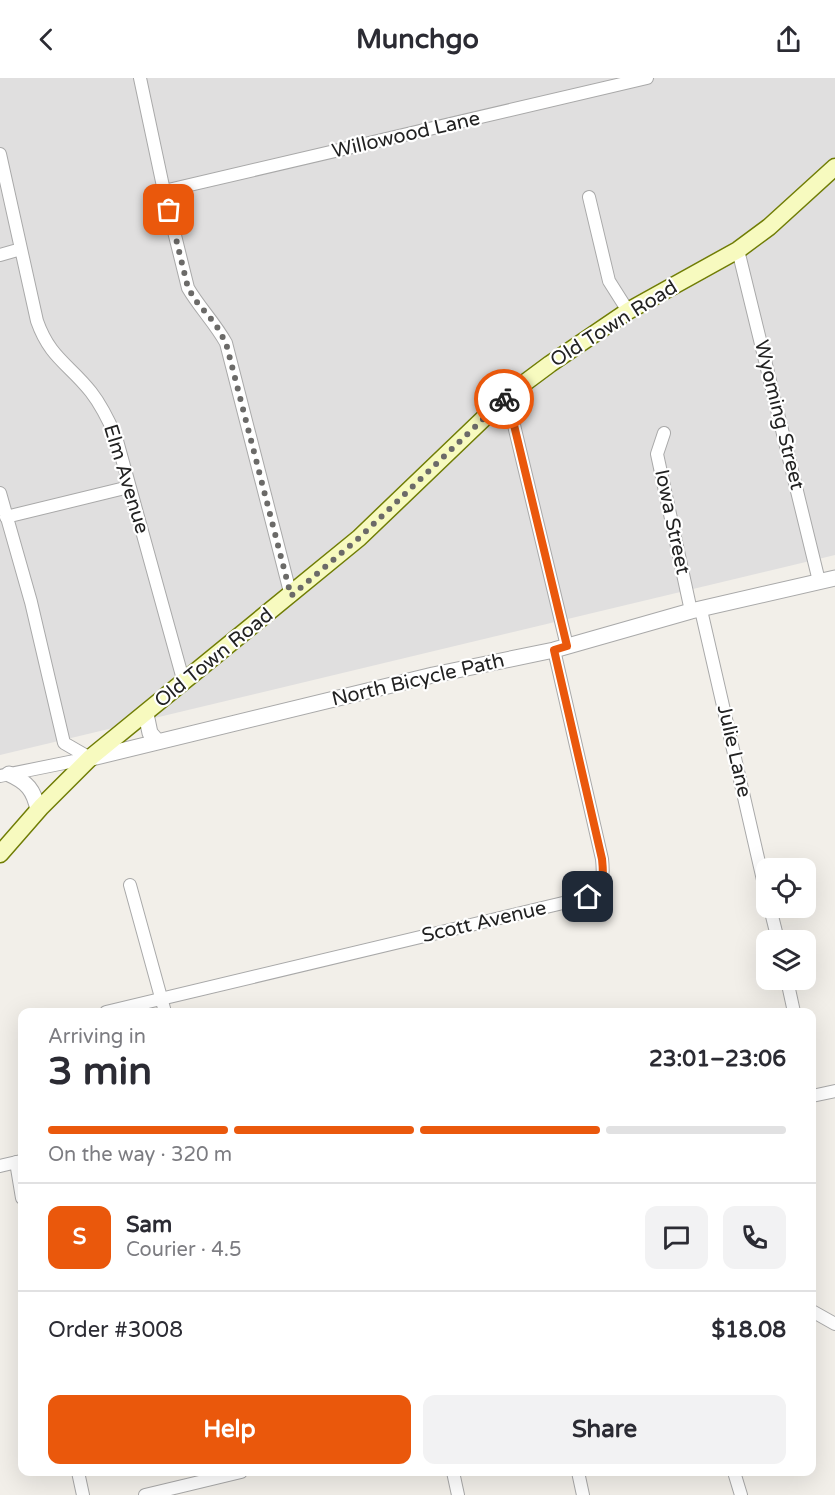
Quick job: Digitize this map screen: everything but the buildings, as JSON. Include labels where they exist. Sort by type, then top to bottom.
[{"type":"main road","name":"Old Town Road","points":[[0,854],[38,810],[90,758],[291,596],[359,538],[507,396],[628,310],[738,250],[769,227],[835,167]]},
{"type":"street","points":[[140,78],[188,288],[216,325],[226,343],[291,596]]},
{"type":"street","name":"Willowood Lane","points":[[164,191],[647,78]]},
{"type":"street","name":"Elm Avenue","points":[[0,154],[43,339],[103,407],[117,437],[184,683]]},
{"type":"street","points":[[589,197],[609,281],[628,310]]},
{"type":"street","points":[[0,255],[21,249]]},
{"type":"street","name":"Wyoming Street","points":[[738,250],[819,581]]},
{"type":"street","points":[[507,396],[560,648]]},
{"type":"street","name":"Iowa Street","points":[[664,433],[657,454],[696,611]]},
{"type":"street","points":[[6,517],[129,487]]},
{"type":"street","points":[[0,493],[31,602],[64,743],[90,758]]},
{"type":"street","name":"North Bicycle Path","points":[[4,775],[90,758],[433,675],[560,648],[696,611],[835,578]]},
{"type":"street","name":"Julie Lane","points":[[696,611],[758,858]]},
{"type":"street","name":"Scott Avenue","points":[[162,999],[588,897],[599,890],[604,877],[602,859],[560,648]]},
{"type":"street","points":[[146,714],[150,733],[157,741]]},
{"type":"street","points":[[4,775],[26,782],[36,797],[38,810]]},
{"type":"street","points":[[130,885],[164,1008]]},
{"type":"street","points":[[789,990],[793,1008]]},
{"type":"street","points":[[123,1008],[162,999]]},
{"type":"street","points":[[816,1093],[835,1091]]},
{"type":"street","points":[[0,1166],[18,1161]]},
{"type":"street","points":[[816,1313],[835,1324]]},
{"type":"street","points":[[79,1476],[83,1495]]},
{"type":"street","points":[[145,1495],[224,1476]]},
{"type":"street","points":[[457,1476],[458,1495]]},
{"type":"street","points":[[579,1476],[583,1495]]},
{"type":"street","points":[[735,1476],[741,1495]]},
{"type":"shaded area","points":[[0,78],[835,78],[835,555],[0,755]]},
{"type":"way so far","points":[[169,210],[188,288],[216,325],[226,343],[291,596],[359,538],[504,399]]},
{"type":"route","points":[[504,399],[507,396],[567,646],[554,650],[602,859],[604,877],[599,890],[588,897]]}]
